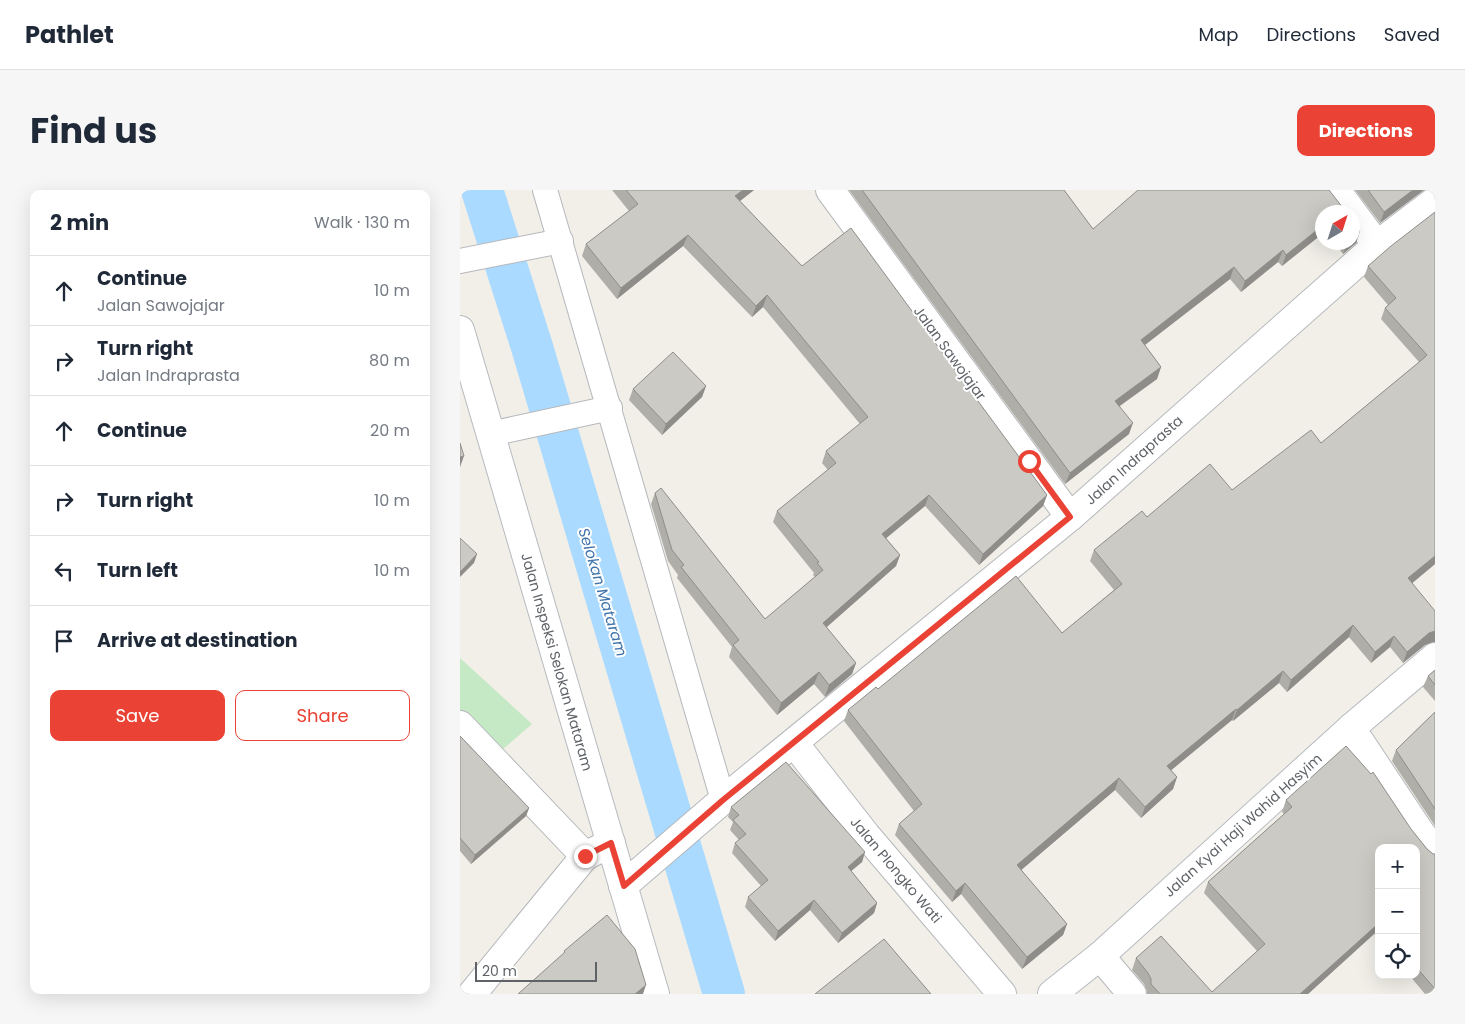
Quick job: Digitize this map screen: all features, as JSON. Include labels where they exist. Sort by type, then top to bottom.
[{"type":"street","name":"Jalan Sawojajar","points":[[830,190],[1070,517]]},
{"type":"street","points":[[1336,190],[1377,245]]},
{"type":"street","name":"Jalan Indraprasta","points":[[624,886],[718,804],[1070,517],[1377,245],[1435,201]]},
{"type":"street","name":"Jalan Inspeksi Selokan Mataram","points":[[460,330],[655,994]]},
{"type":"street","name":"Jalan Kyai Haji Wahid Hasyim","points":[[1052,994],[1100,956],[1351,728],[1435,657]]},
{"type":"street","points":[[460,725],[585,856]]},
{"type":"street","points":[[1351,728],[1420,832],[1435,851]]},
{"type":"street","name":"Jalan Plongko Wati","points":[[794,743],[866,835],[1002,994]]},
{"type":"street","points":[[472,994],[585,856],[611,843]]},
{"type":"street","points":[[1100,956],[1132,994]]},
{"type":"lane","points":[[545,190],[610,408],[718,804]]},
{"type":"lane","points":[[465,260],[561,240]]},
{"type":"lane","points":[[490,434],[610,408]]},
{"type":"green space","points":[[460,658],[532,724],[487,763],[460,738]]},
{"type":"building","points":[[626,190],[743,190],[735,196],[802,266],[851,228],[1047,495],[983,554],[929,495],[882,534],[900,555],[823,623],[856,663],[829,685],[819,672],[781,703],[733,645],[739,640],[681,567],[684,565],[672,550],[655,493],[661,488],[765,619],[823,570],[817,563],[819,562],[777,511],[836,463],[826,451],[868,417],[767,295],[756,306],[688,235],[621,288],[586,244],[638,204]]},
{"type":"building","points":[[862,190],[1064,190],[1093,229],[1138,190],[1329,190],[1341,205],[1315,205],[1315,232],[1286,255],[1283,250],[1245,281],[1234,267],[1141,340],[1161,367],[1115,401],[1133,423],[1070,473]]},
{"type":"building","points":[[1368,190],[1413,190],[1384,212]]},
{"type":"building","points":[[1435,212],[1435,556],[1408,578],[1435,611],[1435,631],[1429,633],[1407,652],[1394,636],[1375,652],[1353,625],[1291,680],[1283,671],[1167,766],[1177,777],[1145,807],[1119,778],[1017,865],[1067,924],[1027,957],[965,883],[956,891],[899,824],[922,804],[848,710],[876,687],[878,689],[1016,576],[1062,633],[1122,584],[1094,550],[1142,511],[1147,517],[1210,464],[1232,490],[1311,430],[1321,443],[1424,358],[1427,355],[1385,308],[1396,298],[1368,266]]},
{"type":"building","points":[[673,352],[706,386],[666,424],[633,389]]},
{"type":"building","points":[[460,443],[464,456],[460,457]]},
{"type":"building","points":[[460,538],[477,554],[460,572]]},
{"type":"building","points":[[1435,670],[1435,685],[1428,676]]},
{"type":"building","points":[[1435,712],[1435,809],[1396,750]]},
{"type":"building","points":[[460,736],[529,808],[475,855],[460,838]]},
{"type":"building","points":[[1346,746],[1371,774],[1373,772],[1411,829],[1427,849],[1435,854],[1435,989],[1420,972],[1420,844],[1375,844],[1375,927],[1300,994],[1160,994],[1151,984],[1148,973],[1136,958],[1161,936],[1212,992],[1265,944],[1208,882],[1292,807],[1286,800]]},
{"type":"building","points":[[786,762],[865,852],[848,867],[877,903],[842,933],[814,900],[778,931],[748,897],[768,880],[735,843],[746,834],[733,820],[739,815],[731,807]]},
{"type":"building","points":[[607,915],[635,949],[646,985],[635,994],[518,994],[564,951]]},
{"type":"building","points":[[884,939],[931,994],[815,994]]},
{"type":"waterway","name":"Selokan Mataram","points":[[482,190],[532,347],[724,994]]},
{"type":"route","points":[[585,856],[611,843],[624,886],[723,800],[1070,517],[1029,461]]}]
